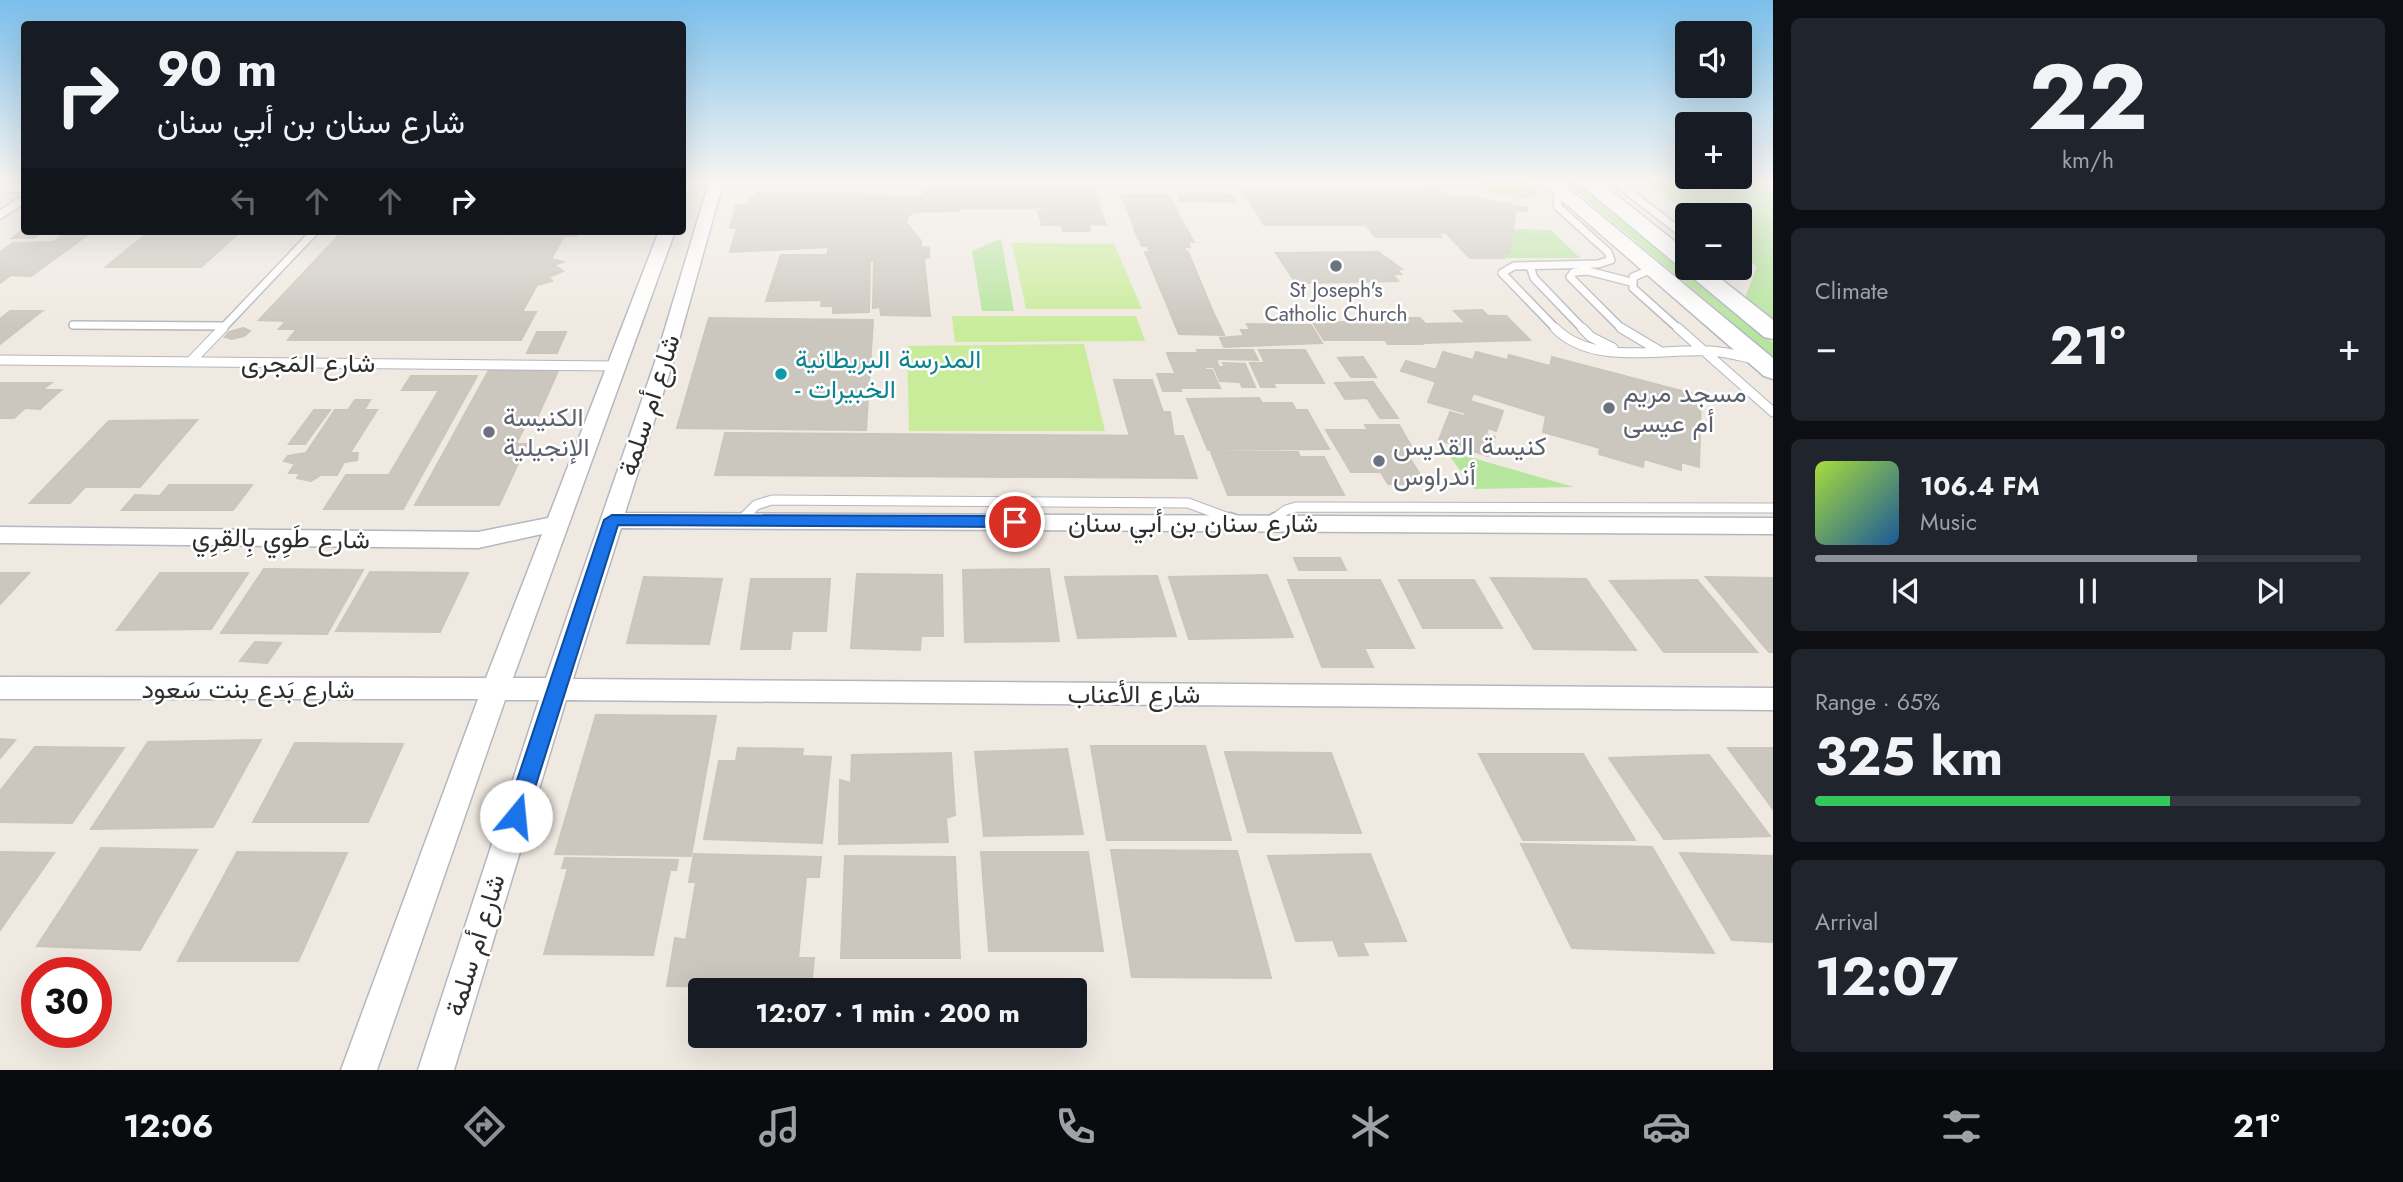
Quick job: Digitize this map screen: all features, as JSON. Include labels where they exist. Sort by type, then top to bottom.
[{"type":"street","name":"شارع أم سلمة","points":[[436,1070],[556,689],[663,365],[703,229]]},
{"type":"street","points":[[1605,229],[1767,366]]},
{"type":"street","points":[[1646,229],[1675,252]]},
{"type":"street","name":"شارع أم سلمة","points":[[359,1070],[495,690],[560,523],[665,235]]},
{"type":"street","points":[[1716,280],[1773,332]]},
{"type":"street","name":"شارع سنان بن أبي سنان","points":[[612,520],[1236,521],[1773,526]]},
{"type":"street","name":"شارع طَوِي بِالقِرِي","points":[[0,535],[478,540],[560,523]]},
{"type":"street","name":"شارع بَدع بنت سَعود","points":[[0,688],[495,690]]},
{"type":"street","name":"شارع الأعناب","points":[[495,690],[1773,699]]},
{"type":"lane","points":[[1582,229],[1608,252],[1611,260],[1598,264],[1508,267],[1502,273],[1562,335],[1590,348],[1622,351],[1703,351],[1767,366]]},
{"type":"lane","points":[[190,362],[311,235]]},
{"type":"lane","points":[[1530,266],[1534,278],[1591,337],[1622,351]]},
{"type":"lane","points":[[1631,282],[1635,275],[1652,269]]},
{"type":"lane","points":[[1660,351],[1624,331],[1570,277],[1574,272],[1588,271],[1631,282],[1636,291],[1773,412]]},
{"type":"lane","points":[[73,325],[225,326]]},
{"type":"lane","name":"شارع المَجرى","points":[[0,360],[616,366]]},
{"type":"lane","points":[[1270,523],[1286,510],[1296,508],[1773,508]]},
{"type":"green space","points":[[1513,229],[1551,230],[1580,258],[1503,258],[1499,253],[1509,253]]},
{"type":"green space","points":[[1621,229],[1635,229],[1675,262],[1675,274]]},
{"type":"green space","points":[[1752,229],[1773,229],[1773,321],[1744,300],[1757,267],[1752,263]]},
{"type":"green space","points":[[1001,239],[1014,311],[982,311],[972,251]]},
{"type":"green space","points":[[1012,243],[1114,244],[1142,309],[1026,309]]},
{"type":"green space","points":[[1682,280],[1697,280],[1773,343],[1773,357]]},
{"type":"green space","points":[[952,316],[1136,316],[1145,341],[955,342]]},
{"type":"green space","points":[[1084,344],[1105,431],[909,431],[907,346]]},
{"type":"green space","points":[[1445,450],[1574,487],[1474,489]]},
{"type":"building","points":[[737,229],[846,229],[845,247],[866,247],[866,261],[870,261],[869,312],[833,313],[833,306],[821,306],[822,300],[766,301],[781,255],[827,255],[829,247],[730,252]]},
{"type":"building","points":[[846,229],[911,229],[921,241],[921,247],[929,248],[929,257],[924,259],[930,316],[881,315],[880,307],[873,308],[874,261],[866,261],[866,247],[845,247]]},
{"type":"building","points":[[1062,229],[1090,231],[1063,231]]},
{"type":"building","points":[[1134,229],[1187,229],[1194,242],[1187,242],[1190,247],[1184,247],[1186,251],[1150,252],[1147,246],[1142,246]]},
{"type":"building","points":[[1369,229],[1435,229],[1441,237],[1375,237]]},
{"type":"building","points":[[1435,229],[1513,229],[1509,253],[1499,253],[1503,258],[1470,258],[1446,233],[1438,233]]},
{"type":"building","points":[[21,231],[21,235],[38,235],[34,238],[12,238]]},
{"type":"building","points":[[63,235],[87,235],[31,276],[11,275],[0,283],[0,252],[13,243],[53,242]]},
{"type":"building","points":[[145,235],[237,235],[201,267],[106,267]]},
{"type":"building","points":[[339,235],[577,235],[564,236],[551,259],[563,262],[554,265],[563,271],[549,277],[552,281],[537,285],[522,312],[536,312],[521,340],[288,340],[297,329],[279,329],[286,321],[259,320]]},
{"type":"building","points":[[1145,252],[1188,252],[1213,312],[1170,312]]},
{"type":"building","points":[[1378,252],[1402,269],[1397,269],[1401,274],[1392,274],[1398,281],[1296,283],[1276,253]]},
{"type":"building","points":[[1482,310],[1488,316],[1506,316],[1530,340],[1424,343],[1404,318],[1420,318],[1425,324],[1466,323],[1454,311]]},
{"type":"building","points":[[10,311],[42,311],[0,344],[0,319]]},
{"type":"building","points":[[1170,312],[1213,312],[1224,335],[1179,334]]},
{"type":"building","name":"المدرسة البريطانية - الخبيرات","points":[[709,318],[873,320],[866,430],[677,428]]},
{"type":"building","points":[[1404,320],[1422,344],[1388,344],[1371,321]]},
{"type":"building","points":[[1344,322],[1373,325],[1383,340],[1324,340],[1314,324]]},
{"type":"building","points":[[1247,324],[1311,325],[1322,343],[1224,347],[1220,338],[1244,336],[1241,330],[1250,330]]},
{"type":"building","points":[[243,328],[250,331],[244,336],[232,339],[225,337],[229,332]]},
{"type":"building","points":[[537,332],[566,332],[557,353],[527,353]]},
{"type":"building","points":[[1197,350],[1253,350],[1258,360],[1216,359],[1219,367],[1205,367]]},
{"type":"building","points":[[1259,350],[1305,350],[1324,383],[1273,383],[1275,387],[1261,387],[1250,363],[1265,363]]},
{"type":"building","name":"مسجد مريم أم عيسى","points":[[1443,352],[1473,360],[1476,352],[1507,360],[1509,355],[1550,366],[1552,357],[1701,396],[1699,467],[1681,462],[1681,470],[1644,459],[1643,467],[1599,454],[1600,448],[1543,432],[1546,416],[1401,371],[1406,361],[1436,370]]},
{"type":"building","points":[[1167,353],[1199,353],[1206,370],[1212,370],[1220,388],[1181,388]]},
{"type":"building","points":[[1363,357],[1376,377],[1351,377],[1338,358]]},
{"type":"building","points":[[1223,363],[1245,364],[1255,387],[1242,387],[1240,382],[1220,381],[1214,367],[1225,367]]},
{"type":"building","name":"الكنيسة الإنجيلية","points":[[489,370],[558,371],[536,420],[528,420],[516,444],[527,444],[499,505],[415,505]]},
{"type":"building","points":[[1157,374],[1174,374],[1181,391],[1163,391]]},
{"type":"building","points":[[411,376],[477,376],[403,509],[324,509],[346,475],[389,475],[439,390],[402,390]]},
{"type":"building","points":[[1114,380],[1152,380],[1163,412],[1170,412],[1174,437],[1130,437]]},
{"type":"building","points":[[1436,381],[1474,392],[1470,401],[1503,411],[1496,431],[1488,428],[1486,435],[1495,437],[1488,456],[1439,440],[1450,412],[1464,416],[1466,413],[1428,402]]},
{"type":"building","points":[[1373,382],[1398,418],[1380,418],[1367,398],[1345,399],[1335,383]]},
{"type":"building","points":[[0,383],[51,383],[42,390],[61,390],[40,409],[25,408],[14,418],[0,418]]},
{"type":"building","points":[[1259,398],[1262,403],[1292,403],[1296,410],[1307,410],[1329,449],[1208,450],[1187,399]]},
{"type":"building","points":[[355,400],[370,400],[364,410],[377,410],[350,453],[358,453],[357,460],[344,462],[337,475],[321,475],[311,481],[297,478],[300,473],[289,473],[295,464],[284,461],[288,456],[306,453],[335,410],[348,410]]},
{"type":"building","points":[[314,410],[330,410],[305,444],[289,444]]},
{"type":"building","points":[[197,420],[140,487],[85,487],[70,503],[30,503],[109,421]]},
{"type":"building","name":"كنيسة القديس أندراوس","points":[[1365,425],[1399,425],[1411,446],[1402,446],[1426,484],[1388,484],[1381,472],[1351,472],[1326,430],[1368,430]]},
{"type":"building","points":[[725,433],[1183,436],[1197,478],[715,475]]},
{"type":"building","points":[[1211,452],[1298,452],[1300,457],[1324,457],[1344,495],[1228,495]]},
{"type":"building","points":[[169,485],[252,485],[233,510],[122,510],[135,495],[160,496]]},
{"type":"building","points":[[1294,558],[1340,558],[1346,570],[1299,570]]},
{"type":"building","points":[[264,569],[363,570],[327,634],[221,633]]},
{"type":"building","points":[[1049,569],[1059,641],[965,642],[963,570]]},
{"type":"building","points":[[370,572],[468,573],[440,632],[336,631]]},
{"type":"building","points":[[0,573],[29,573],[0,604]]},
{"type":"building","points":[[160,573],[248,573],[211,629],[117,630]]},
{"type":"building","points":[[857,574],[942,575],[943,636],[921,636],[920,650],[851,648]]},
{"type":"building","points":[[1267,575],[1293,637],[1189,639],[1169,577]]},
{"type":"building","points":[[1157,576],[1176,636],[1078,638],[1065,577]]},
{"type":"building","points":[[644,577],[722,579],[709,644],[627,643]]},
{"type":"building","points":[[1706,577],[1773,578],[1773,652],[1769,652]]},
{"type":"building","points":[[1491,578],[1586,579],[1636,650],[1534,649]]},
{"type":"building","points":[[751,579],[830,579],[826,631],[792,631],[790,649],[741,649]]},
{"type":"building","points":[[1288,580],[1380,580],[1414,648],[1364,648],[1373,667],[1322,667]]},
{"type":"building","points":[[1399,580],[1474,580],[1502,628],[1423,628]]},
{"type":"building","points":[[1697,580],[1757,652],[1664,652],[1610,581]]},
{"type":"building","points":[[255,642],[281,643],[267,663],[240,661]]},
{"type":"building","points":[[596,715],[716,716],[691,856],[555,854]]},
{"type":"building","points":[[0,739],[15,740],[0,758]]},
{"type":"building","points":[[261,740],[213,827],[91,829],[148,742]]},
{"type":"building","points":[[295,743],[403,744],[368,822],[253,822]]},
{"type":"building","points":[[1091,746],[1205,746],[1231,840],[1107,840]]},
{"type":"building","points":[[35,747],[124,748],[72,823],[0,822],[0,791]]},
{"type":"building","points":[[738,748],[803,749],[802,756],[831,757],[822,843],[704,839],[719,761],[736,761]]},
{"type":"building","points":[[1728,748],[1773,748],[1773,809]]},
{"type":"building","points":[[1067,749],[1083,834],[984,836],[975,752]]},
{"type":"building","points":[[1225,752],[1331,753],[1361,833],[1248,832]]},
{"type":"building","points":[[951,753],[955,815],[946,818],[948,842],[839,844],[840,780],[851,783],[852,755]]},
{"type":"building","points":[[1479,754],[1583,754],[1635,840],[1523,840]]},
{"type":"building","points":[[1709,755],[1770,836],[1664,839],[1609,758]]},
{"type":"building","points":[[1521,844],[1652,847],[1714,953],[1572,948]]},
{"type":"building","points":[[101,848],[197,850],[140,950],[37,946]]},
{"type":"building","points":[[1111,850],[1237,851],[1271,978],[1132,977]]},
{"type":"building","points":[[0,852],[54,853],[0,930]]},
{"type":"building","points":[[237,852],[347,853],[298,961],[178,961]]},
{"type":"building","points":[[981,852],[1088,852],[1103,951],[989,951]]},
{"type":"building","points":[[1680,853],[1773,856],[1773,942],[1732,940]]},
{"type":"building","points":[[694,854],[821,857],[819,877],[806,877],[798,958],[814,958],[812,978],[688,978],[688,986],[667,986],[675,938],[686,940],[696,882],[689,882]]},
{"type":"building","points":[[1370,854],[1406,941],[1362,942],[1368,955],[1339,956],[1333,940],[1296,941],[1268,856]]},
{"type":"building","points":[[845,856],[955,857],[960,958],[841,958]]},
{"type":"building","points":[[565,858],[678,860],[676,870],[670,870],[653,955],[544,954],[568,868],[562,868]]},
{"type":"place","name":"St Joseph's Catholic Church","points":[[1336,266]]},
{"type":"place","name":"المدرسة البريطانية - الخبيرات","points":[[781,374]]},
{"type":"place","name":"مسجد مريم أم عيسى","points":[[1609,408]]},
{"type":"place","name":"الكنيسة الإنجيلية","points":[[489,432]]},
{"type":"place","name":"كنيسة القديس أندراوس","points":[[1379,461]]},
{"type":"route","points":[[516,816],[612,520],[1015,522]]}]
